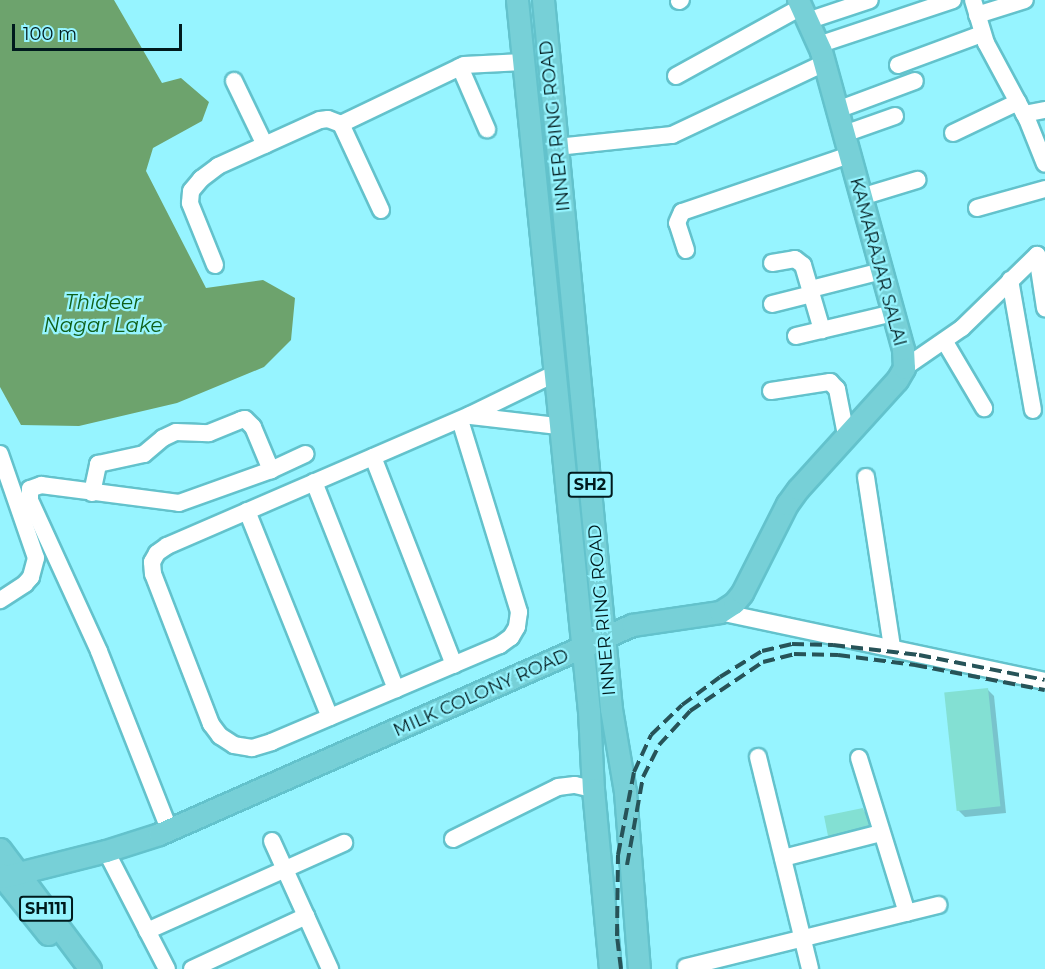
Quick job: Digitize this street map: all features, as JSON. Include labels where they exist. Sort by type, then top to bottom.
[{"type":"main road","name":"INNER RING ROAD","points":[[517,0],[558,426],[589,711],[593,789],[610,969]]},
{"type":"main road","name":"INNER RING ROAD","points":[[543,0],[611,709],[625,792],[639,969]]},
{"type":"main road","name":"KAMARAJAR SALAI","points":[[720,612],[734,603],[742,593],[787,504],[798,489],[897,380],[904,368],[903,349],[847,144],[821,54],[802,9]]},
{"type":"main road","name":"MILK COLONY ROAD","points":[[7,875],[106,851],[169,829],[632,625],[720,612]]},
{"type":"main road","name":"SH111","points":[[0,849],[7,875],[77,969]]},
{"type":"main road","name":"SH111","points":[[7,875],[90,969]]},
{"type":"street","points":[[676,76],[802,9],[870,0]]},
{"type":"street","points":[[557,147],[672,135],[821,54],[953,0]]},
{"type":"street","points":[[1025,0],[975,8],[982,34],[1021,108],[1045,164]]},
{"type":"street","points":[[898,65],[982,34]]},
{"type":"street","points":[[341,124],[460,67],[523,62]]},
{"type":"street","points":[[460,67],[487,129]]},
{"type":"street","points":[[234,81],[264,145]]},
{"type":"street","points":[[837,110],[915,81]]},
{"type":"street","points":[[953,133],[1021,108],[1045,110]]},
{"type":"street","points":[[686,250],[677,223],[682,213],[847,144],[895,116]]},
{"type":"street","points":[[215,265],[190,203],[191,190],[218,166],[320,120],[328,119],[341,124],[381,210]]},
{"type":"street","points":[[861,197],[917,180]]},
{"type":"street","points":[[977,208],[1045,189]]},
{"type":"street","points":[[904,368],[945,342],[1037,255],[1045,308]]},
{"type":"street","points":[[772,263],[800,261],[812,292],[822,330]]},
{"type":"street","points":[[772,304],[882,271]]},
{"type":"street","points":[[1010,280],[1033,410]]},
{"type":"street","points":[[796,336],[893,313]]},
{"type":"street","points":[[945,342],[984,408]]},
{"type":"street","points":[[465,418],[519,612],[517,627],[500,645],[272,742],[252,748],[234,745],[220,736],[211,724],[153,574],[152,562],[167,546],[465,418],[554,374]]},
{"type":"street","points":[[771,391],[830,382],[837,389],[846,435]]},
{"type":"street","points":[[465,418],[558,426]]},
{"type":"street","points":[[92,492],[98,464],[144,454],[176,432],[209,433],[245,419],[253,426],[271,470]]},
{"type":"street","points":[[0,454],[36,558],[31,577],[25,584],[0,600]]},
{"type":"street","points":[[169,829],[99,651],[28,494],[35,485],[179,503],[271,470],[304,454]]},
{"type":"street","points":[[373,457],[454,665]]},
{"type":"street","points":[[866,477],[892,646]]},
{"type":"street","points":[[314,482],[396,689]]},
{"type":"street","points":[[247,511],[330,717]]},
{"type":"street","name":"MILK COLONY ROAD","points":[[720,612],[892,646],[1045,681]]},
{"type":"street","points":[[758,757],[810,969]]},
{"type":"street","points":[[859,758],[907,913]]},
{"type":"street","points":[[453,838],[558,787],[575,785],[593,789]]},
{"type":"street","points":[[783,858],[881,832]]},
{"type":"street","points":[[272,841],[330,969]]},
{"type":"street","points":[[147,931],[344,843]]},
{"type":"street","points":[[106,851],[167,969]]},
{"type":"street","points":[[686,967],[939,905]]},
{"type":"street","points":[[192,969],[306,916]]},
{"type":"water","name":"Thideer Nagar Lake","points":[[0,0],[114,0],[162,83],[181,78],[209,102],[202,121],[153,148],[146,171],[206,288],[263,280],[295,298],[291,340],[264,367],[177,403],[79,426],[21,425],[0,387]]},
{"type":"building","points":[[988,688],[1000,806],[957,811],[944,693]]},
{"type":"building","points":[[863,808],[869,825],[828,836],[824,816]]},
{"type":"railway","points":[[621,969],[617,936],[618,855],[634,772],[651,735],[682,705],[720,677],[762,651],[792,644],[833,645],[919,655],[1045,680]]},
{"type":"railway","points":[[627,865],[643,777],[659,745],[690,711],[763,662],[794,654],[838,655],[915,665],[1045,690]]}]
